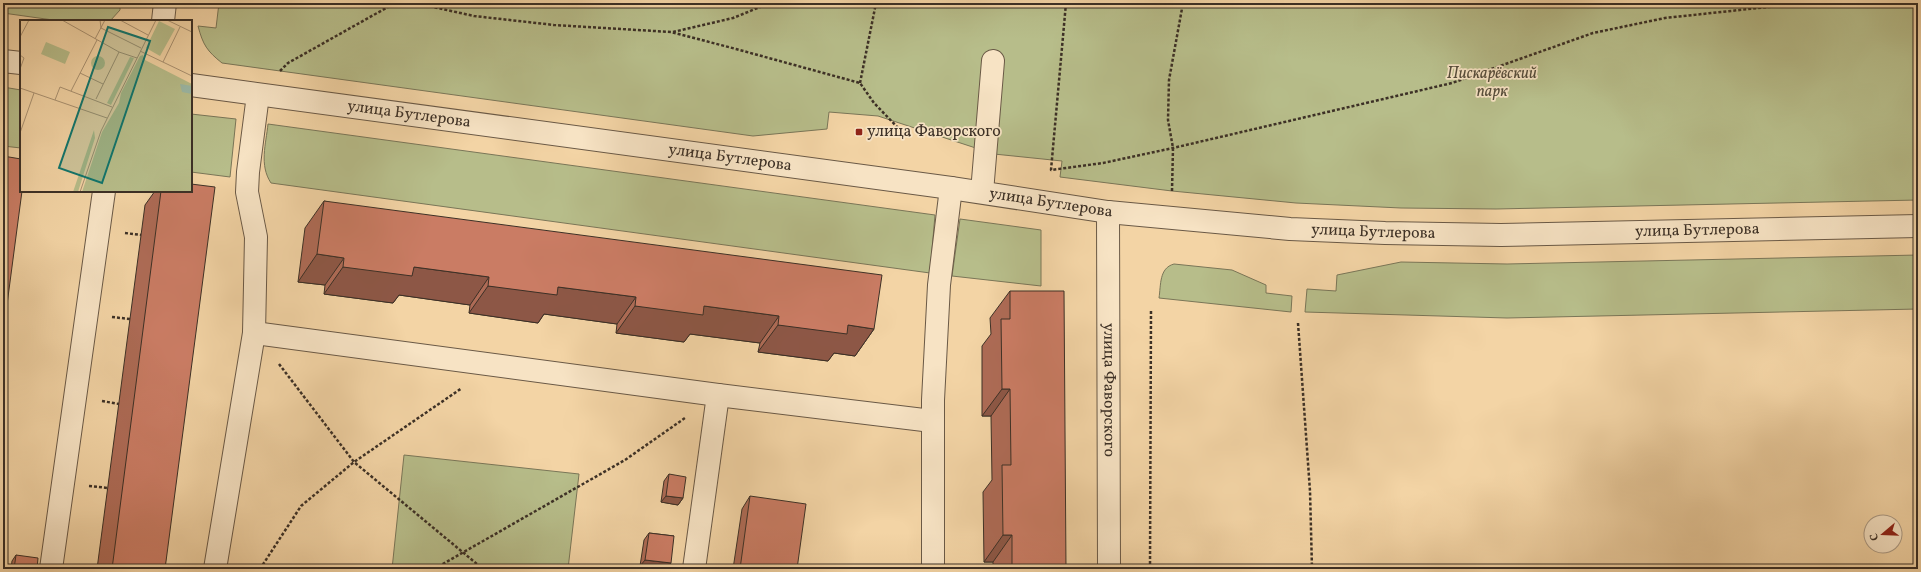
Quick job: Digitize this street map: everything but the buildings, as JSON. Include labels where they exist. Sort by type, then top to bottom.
[{"type":"street","points":[[162,20],[165,3]]},
{"type":"street","points":[[3,61],[20,63]]},
{"type":"street","points":[[982,192],[993,61]]},
{"type":"street","name":"улица Бутлерова","points":[[192,86],[982,192],[1108,212],[1290,229],[1384,234],[1501,235],[1918,226]]},
{"type":"street","points":[[215,569],[254,332],[256,237],[247,192],[248,172],[258,95]]},
{"type":"street","points":[[933,569],[932,421],[939,285],[951,188]]},
{"type":"street","points":[[51,569],[104,192]]},
{"type":"street","name":"улица Фаворского","points":[[1108,212],[1109,569]]},
{"type":"street","points":[[254,332],[718,395],[932,421]]},
{"type":"street","points":[[694,569],[718,395]]},
{"type":"path","points":[[258,95],[288,63],[395,3]]},
{"type":"path","points":[[415,3],[474,16],[554,24],[671,32],[860,83],[874,103],[903,133]]},
{"type":"path","points":[[671,32],[733,18],[770,3]]},
{"type":"path","points":[[860,83],[876,3]]},
{"type":"path","points":[[1066,3],[1051,170],[1103,162],[1174,148],[1452,83],[1593,33],[1665,18],[1806,3]]},
{"type":"path","points":[[1172,191],[1174,148],[1168,120],[1169,80],[1183,3]]},
{"type":"path","points":[[1150,569],[1151,310]]},
{"type":"path","points":[[1298,323],[1310,491],[1312,569]]},
{"type":"path","points":[[254,332],[354,462],[483,569]]},
{"type":"path","points":[[260,569],[301,506],[354,462],[495,365]]},
{"type":"path","points":[[434,569],[625,460],[718,395]]},
{"type":"green space","points":[[3,3],[120,3],[120,10],[111,20],[53,20],[3,13]]},
{"type":"green space","name":"Пискарёвский парк","points":[[219,3],[1918,3],[1918,200],[1496,209],[1401,208],[1296,203],[1172,191],[1060,177],[1062,161],[994,154],[878,116],[829,112],[827,129],[753,136],[222,63],[206,47],[198,26],[216,28]]},
{"type":"green space","points":[[3,87],[20,90],[20,148],[3,146]]},
{"type":"green space","points":[[192,114],[236,119],[230,177],[192,172]]},
{"type":"green space","points":[[268,124],[935,215],[930,273],[271,183],[267,176],[264,162]]},
{"type":"green space","points":[[960,219],[1041,230],[1041,286],[952,276]]},
{"type":"green space","points":[[1918,255],[1918,309],[1507,318],[1305,312],[1307,289],[1336,291],[1337,275],[1401,262],[1507,264]]},
{"type":"green space","points":[[1174,264],[1232,270],[1266,285],[1266,293],[1292,296],[1291,312],[1159,298],[1163,273],[1169,266]]},
{"type":"green space","points":[[404,455],[579,474],[568,569],[392,569]]},
{"type":"place","name":"улица Фаворского","points":[[859,132]]}]
